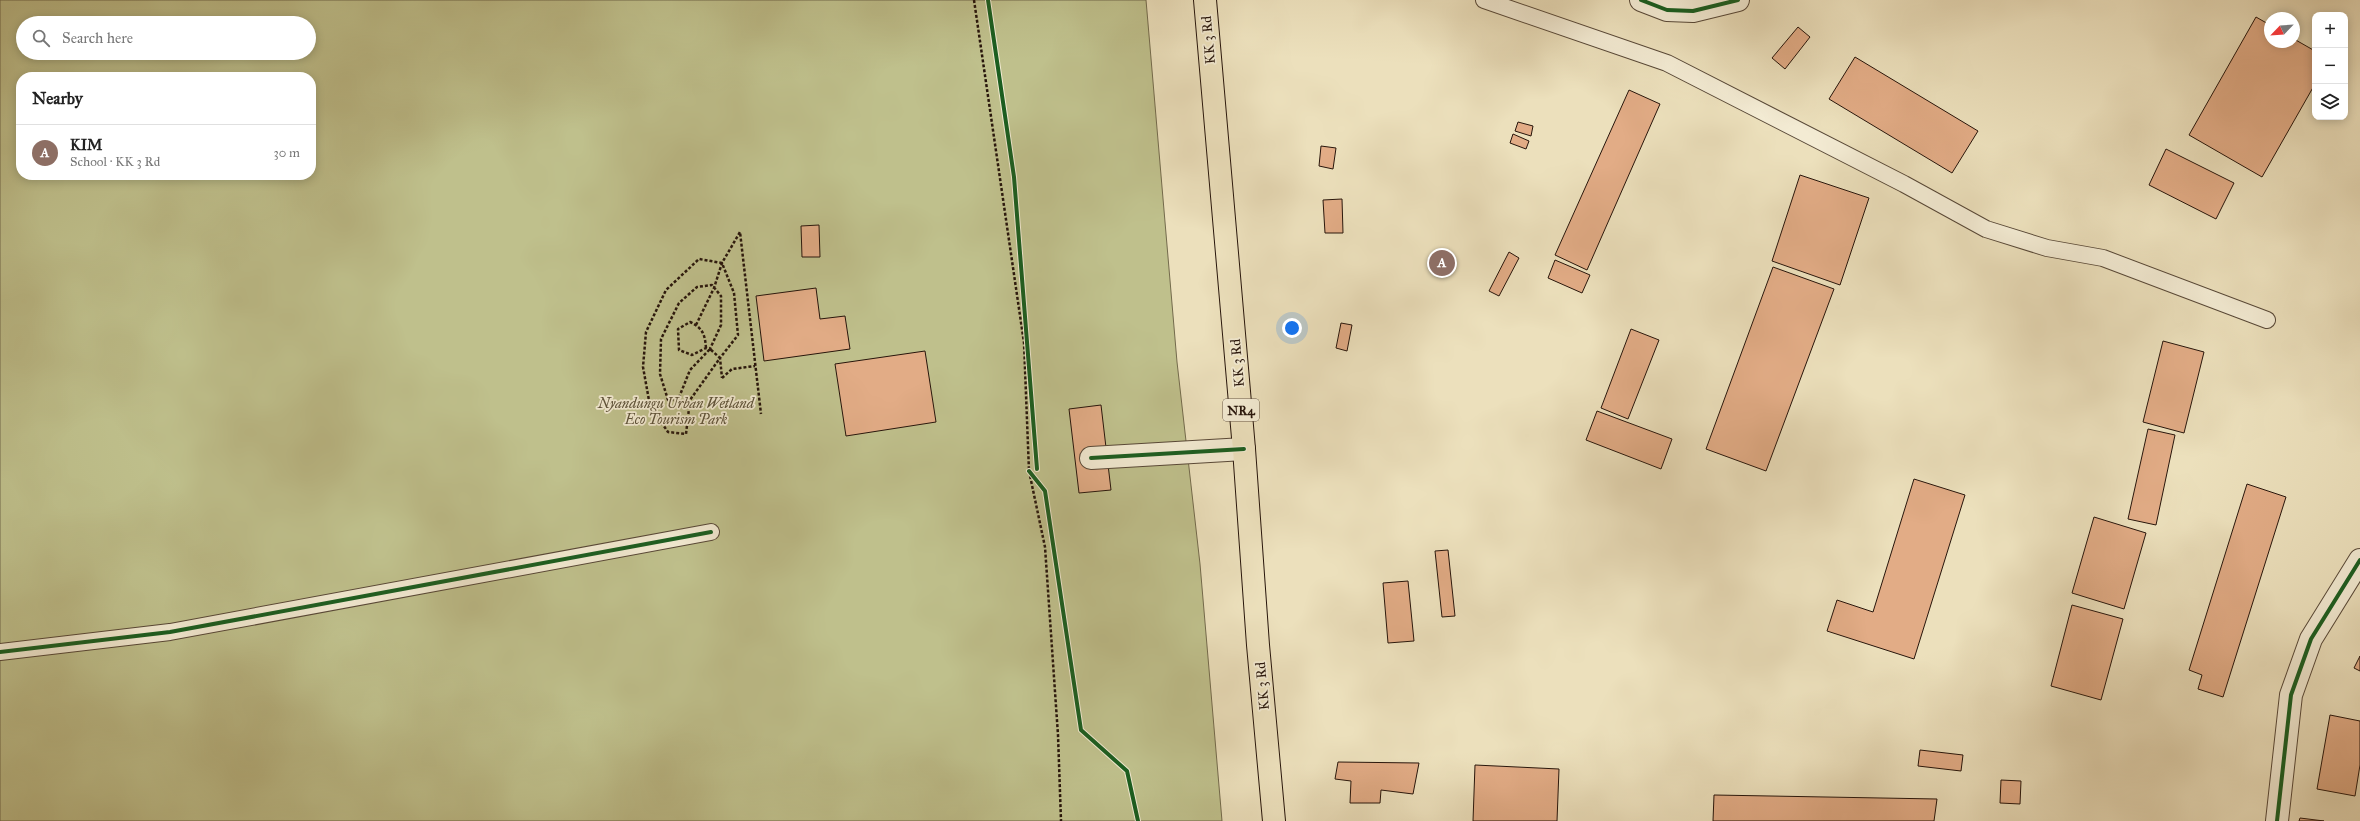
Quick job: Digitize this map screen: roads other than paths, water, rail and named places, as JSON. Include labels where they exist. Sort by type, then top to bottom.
[{"type":"highway","name":"KK 3 Rd","points":[[1205,0],[1244,449],[1258,645],[1274,821]]},
{"type":"street","points":[[1641,0],[1667,10],[1693,11],[1738,0]]},
{"type":"street","points":[[1091,458],[1244,449]]},
{"type":"street","points":[[2277,821],[2291,695],[2311,639],[2360,560]]},
{"type":"lane","points":[[1484,0],[1667,62],[1904,184],[1986,229],[2047,248],[2103,258],[2267,320]]},
{"type":"lane","points":[[0,652],[170,632],[711,532]]},
{"type":"place","name":"KIM","points":[[1442,263]]},
{"type":"park label","name":"Nyandungu Urban Wetland Eco Tourism Park","points":[[676,412]]}]
